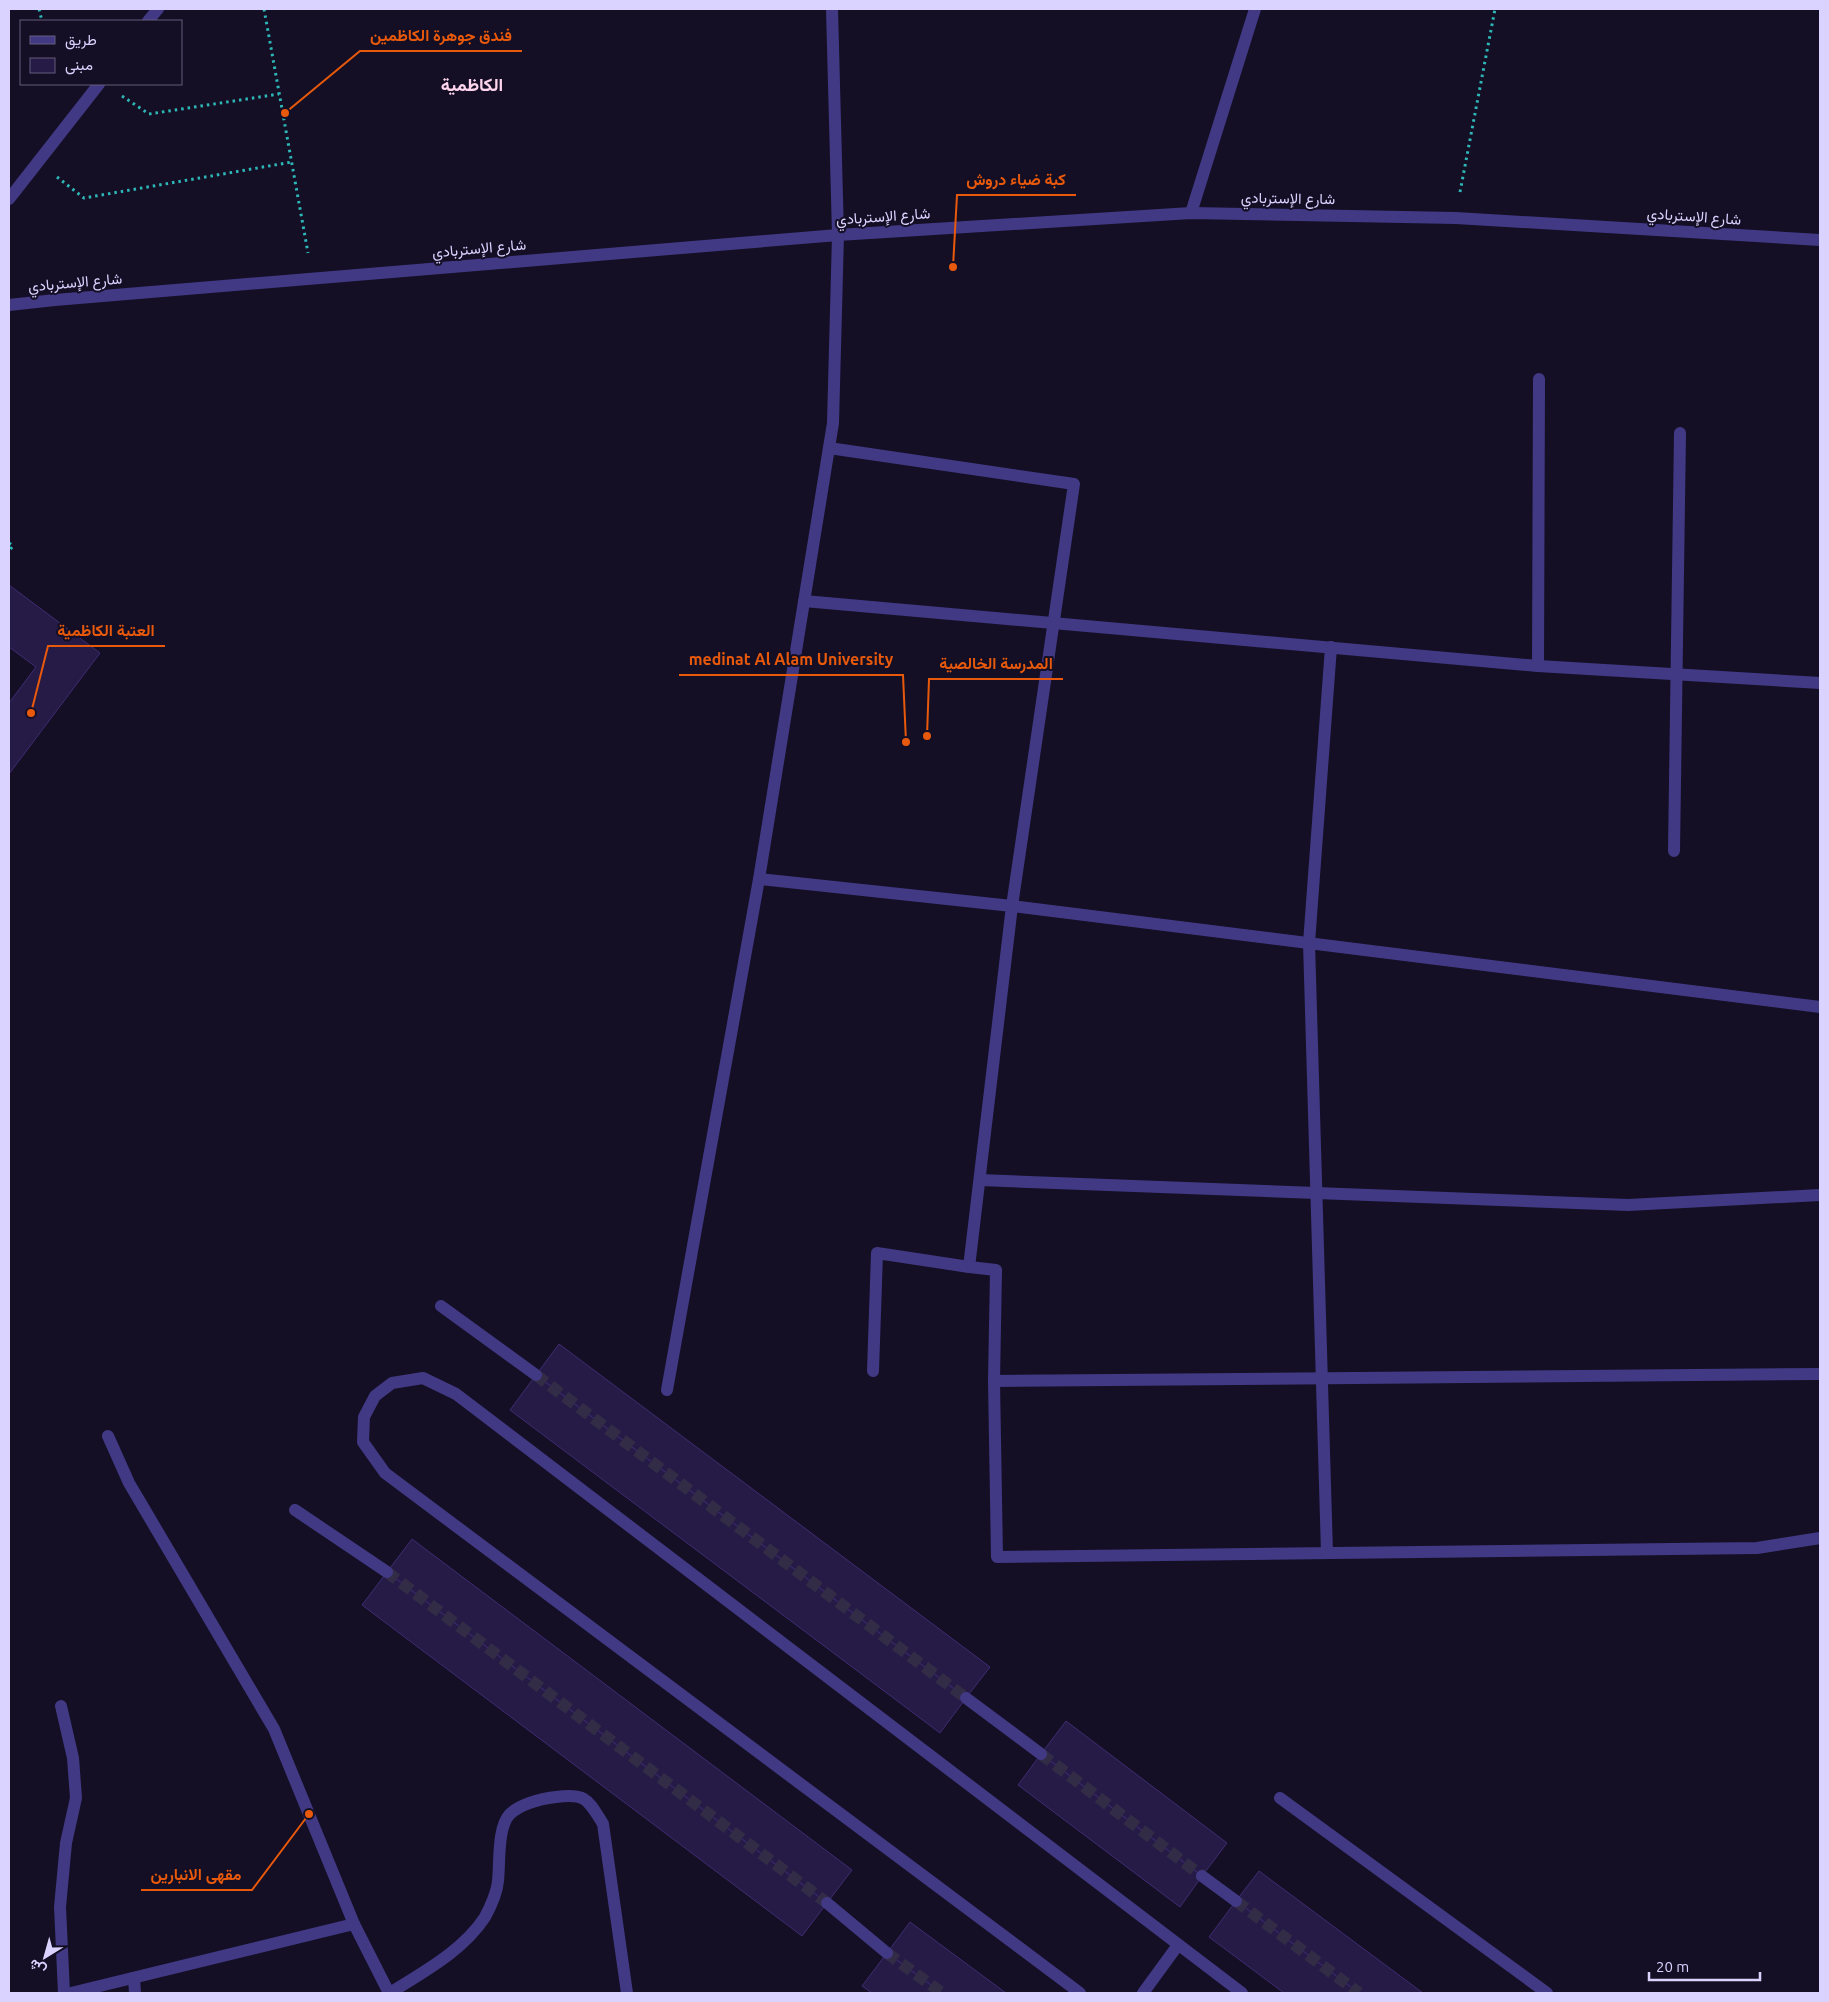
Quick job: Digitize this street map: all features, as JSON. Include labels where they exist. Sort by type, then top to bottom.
[{"type":"street","points":[[149,20],[158,9]]},
{"type":"street","points":[[667,1390],[759,879],[833,423],[838,235],[832,9]]},
{"type":"street","points":[[1190,213],[1255,9]]},
{"type":"street","points":[[9,199],[98,85]]},
{"type":"street","name":"شارع الإستربادي","points":[[9,305],[838,235],[1190,213],[1456,218],[1820,240]]},
{"type":"street","points":[[1538,666],[1539,378]]},
{"type":"street","points":[[1674,851],[1680,434]]},
{"type":"street","points":[[829,448],[1074,484],[1012,906],[969,1267]]},
{"type":"street","points":[[804,601],[1538,666],[1820,683]]},
{"type":"street","points":[[1327,1553],[1308,943],[1331,647]]},
{"type":"street","points":[[759,879],[1012,906],[1820,1008]]},
{"type":"street","points":[[980,1180],[1628,1205],[1820,1194]]},
{"type":"street","points":[[873,1370],[877,1253],[996,1270],[994,1381],[996,1557],[1757,1548],[1820,1538]]},
{"type":"street","points":[[441,1306],[536,1375]]},
{"type":"street","points":[[994,1381],[1820,1374]]},
{"type":"street","points":[[1080,1993],[384,1473],[363,1442],[364,1417],[375,1396],[392,1383],[423,1378],[456,1394],[1242,1993]]},
{"type":"street","points":[[108,1436],[129,1483],[274,1729],[354,1924],[389,1993],[434,1965],[466,1940],[486,1916],[498,1884],[502,1831],[509,1815],[527,1804],[575,1795],[589,1802],[603,1824],[627,1993]]},
{"type":"street","points":[[295,1510],[387,1572]]},
{"type":"street","points":[[966,1698],[1041,1754]]},
{"type":"street","points":[[61,1706],[73,1758],[76,1798],[66,1844],[60,1906],[64,1993]]},
{"type":"street","points":[[1280,1798],[1547,1993]]},
{"type":"street","points":[[1202,1876],[1236,1901]]},
{"type":"street","points":[[827,1904],[887,1952]]},
{"type":"street","points":[[71,1993],[354,1924]]},
{"type":"street","points":[[1143,1993],[1178,1945]]},
{"type":"street","points":[[134,1978],[135,1993]]},
{"type":"path","points":[[264,9],[313,278]]},
{"type":"path","points":[[1456,218],[1495,9]]},
{"type":"path","points":[[120,94],[149,114],[279,94]]},
{"type":"path","points":[[38,162],[84,198],[292,162]]},
{"type":"path","points":[[9,543],[13,546],[9,551]]},
{"type":"building","points":[[9,585],[100,653],[9,774],[9,703],[36,667],[9,647]]},
{"type":"building","points":[[559,1344],[990,1667],[966,1698],[536,1375]]},
{"type":"building","points":[[536,1375],[966,1698],[940,1733],[510,1410]]},
{"type":"building","points":[[412,1539],[852,1870],[827,1903],[387,1572]]},
{"type":"building","points":[[387,1572],[827,1903],[802,1936],[362,1605]]},
{"type":"building","points":[[1066,1721],[1227,1843],[1202,1876],[1041,1754]]},
{"type":"building","points":[[1041,1754],[1202,1876],[1180,1907],[1018,1785]]},
{"type":"building","points":[[1259,1871],[1423,1993],[1359,1993],[1236,1901]]},
{"type":"building","points":[[1236,1901],[1359,1993],[1284,1993],[1209,1937]]},
{"type":"building","points":[[910,1922],[1006,1993],[942,1993],[887,1953]]},
{"type":"building","points":[[887,1953],[942,1993],[872,1993],[862,1986]]},
{"type":"tunnel","points":[[536,1375],[966,1698]]},
{"type":"tunnel","points":[[387,1572],[827,1903]]},
{"type":"tunnel","points":[[1041,1754],[1202,1876]]},
{"type":"tunnel","points":[[1236,1901],[1359,1993]]},
{"type":"tunnel","points":[[887,1953],[942,1993]]},
{"type":"place","name":"فندق جوهرة الكاظمين","points":[[285,113]]},
{"type":"place","name":"كبة ضياء دروش","points":[[953,267]]},
{"type":"place","name":"العتبة الكاظمية","points":[[31,713]]},
{"type":"place","name":"المدرسة الخالصية","points":[[927,736]]},
{"type":"place","name":"medinat Al Alam University","points":[[906,742]]},
{"type":"place","name":"مقهى الانبارين","points":[[309,1814]]},
{"type":"district","name":"الكاظمية","points":[[472,84]]}]
